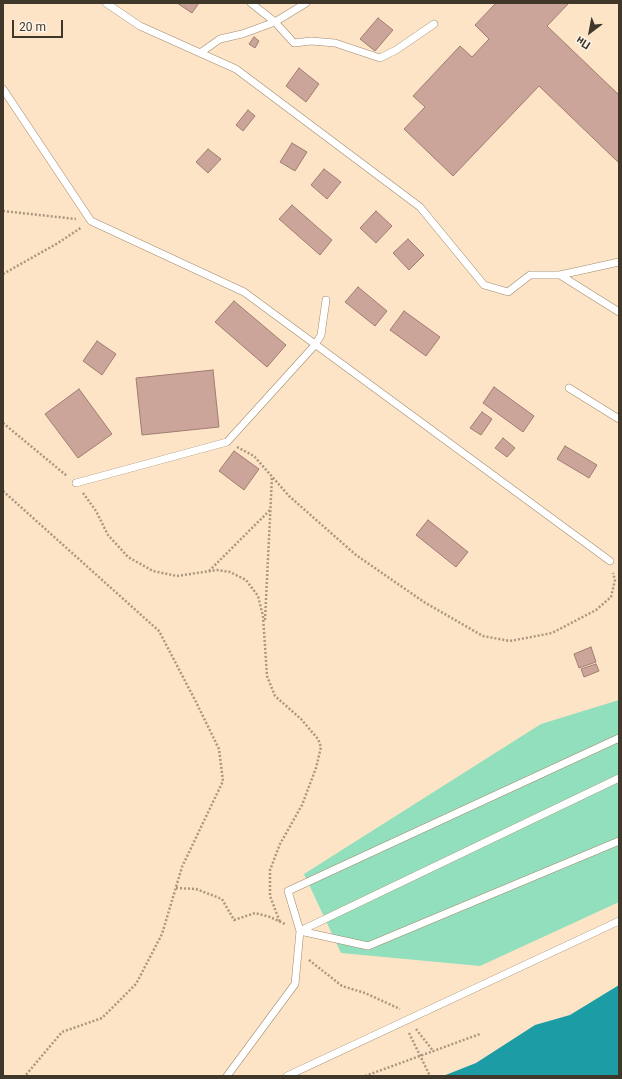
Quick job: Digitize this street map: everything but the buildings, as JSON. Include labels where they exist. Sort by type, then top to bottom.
[{"type":"lane","points":[[106,3],[140,26],[236,69],[420,207],[484,285],[508,292],[530,275],[560,275],[619,262]]},
{"type":"lane","points":[[251,3],[275,22],[294,43],[311,41],[335,43],[380,58],[434,24]]},
{"type":"lane","points":[[200,53],[220,39],[242,34],[275,22],[306,3]]},
{"type":"lane","points":[[3,89],[91,221],[244,292],[610,561]]},
{"type":"lane","points":[[560,275],[619,312]]},
{"type":"lane","points":[[76,483],[227,442],[315,345],[321,335],[326,300]]},
{"type":"lane","points":[[569,388],[619,419]]},
{"type":"lane","points":[[227,1076],[295,984],[300,931],[288,891],[619,738]]},
{"type":"lane","points":[[300,931],[619,778]]},
{"type":"lane","points":[[300,931],[368,946],[619,840]]},
{"type":"lane","points":[[287,1076],[619,921]]},
{"type":"path","points":[[3,211],[91,221]]},
{"type":"path","points":[[3,274],[58,243],[91,221]]},
{"type":"path","points":[[3,423],[76,483],[96,511],[108,535],[128,557],[153,571],[177,576],[217,570],[230,572],[246,580],[258,596],[263,616],[267,676],[275,696],[301,719],[318,739],[321,747],[316,768],[302,805],[280,844],[270,870],[270,896],[280,922]]},
{"type":"path","points":[[227,442],[254,456],[288,496],[356,555],[424,602],[483,636],[510,641],[552,633],[596,610],[611,597],[614,580],[610,561]]},
{"type":"path","points":[[264,632],[272,476]]},
{"type":"path","points":[[3,490],[159,630],[219,749],[223,781],[182,868],[162,934],[136,984],[102,1018],[62,1032],[25,1076]]},
{"type":"path","points":[[208,572],[270,509]]},
{"type":"path","points":[[176,888],[196,889],[222,899],[234,920],[255,913],[300,931]]},
{"type":"path","points":[[298,953],[316,964],[342,986],[365,993],[401,1010],[434,1052]]},
{"type":"path","points":[[409,1033],[430,1076]]},
{"type":"path","points":[[365,1076],[480,1034]]},
{"type":"green space","points":[[619,700],[619,902],[480,966],[341,953],[304,874],[541,724]]},
{"type":"water","points":[[619,985],[619,1076],[443,1076],[476,1063],[535,1025],[570,1015]]}]
